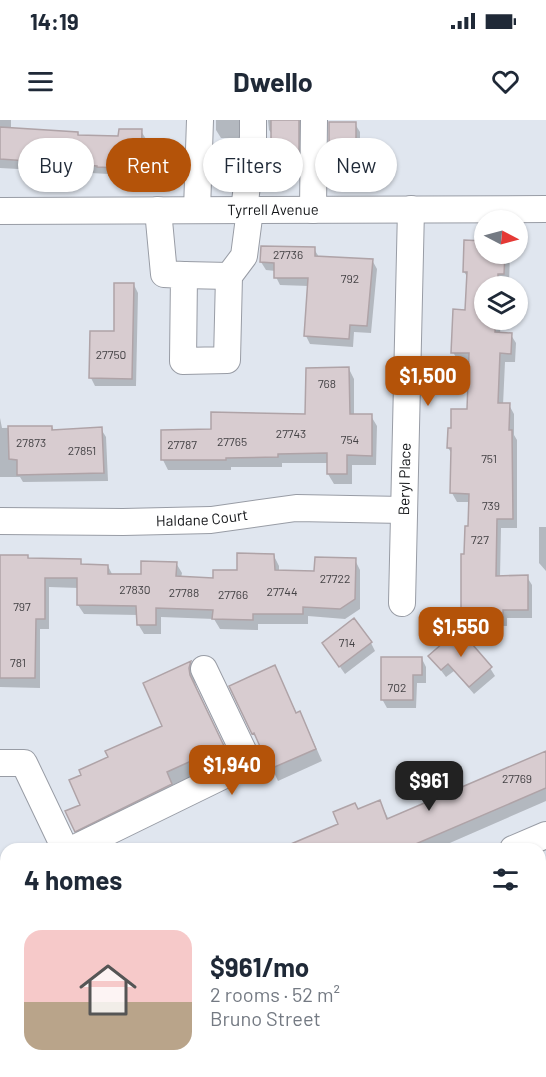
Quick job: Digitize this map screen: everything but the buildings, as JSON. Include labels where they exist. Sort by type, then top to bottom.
[{"type":"street","points":[[197,210],[200,120]]},
{"type":"street","points":[[184,275],[183,362],[227,360],[229,276],[244,256],[254,120]]},
{"type":"street","points":[[313,210],[314,120]]},
{"type":"street","name":"Beryl Place","points":[[402,603],[411,209]]},
{"type":"street","name":"Tyrrell Avenue","points":[[0,211],[546,209]]},
{"type":"street","points":[[158,210],[164,274],[229,276]]},
{"type":"street","name":"Haldane Court","points":[[0,522],[211,520],[297,508],[404,510]]},
{"type":"street","points":[[85,843],[249,763],[204,669]]},
{"type":"street","points":[[0,763],[24,763],[62,843]]},
{"type":"street","points":[[527,843],[546,835]]}]
